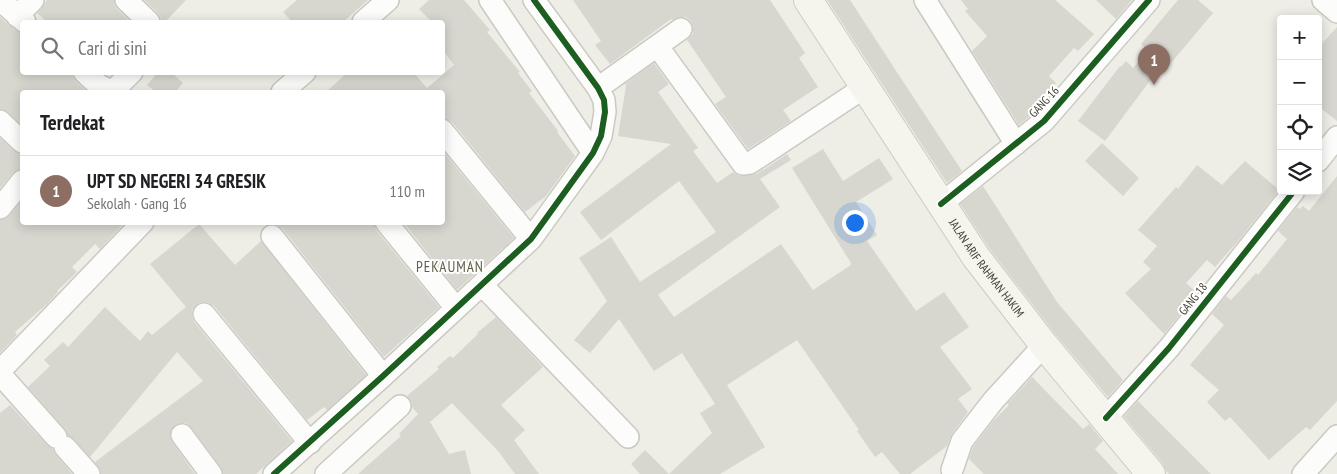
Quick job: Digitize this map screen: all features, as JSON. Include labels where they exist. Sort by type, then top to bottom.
[{"type":"main road","name":"JALAN ARIF RAHMAN HAKIM","points":[[808,0],[976,257],[1044,344],[1151,474]]},
{"type":"street","points":[[0,0],[21,19],[33,0]]},
{"type":"street","points":[[126,0],[147,20]]},
{"type":"street","points":[[364,20],[388,0]]},
{"type":"street","points":[[490,0],[594,153]]},
{"type":"street","points":[[274,474],[531,239],[594,153],[601,136],[604,100],[598,88],[534,0]]},
{"type":"street","points":[[925,0],[1016,144]]},
{"type":"street","name":"GANG 16","points":[[941,204],[1044,121],[1149,0]]},
{"type":"street","points":[[1323,0],[1337,12]]},
{"type":"street","points":[[598,88],[681,29]]},
{"type":"street","points":[[658,47],[741,163],[746,164],[865,87]]},
{"type":"street","points":[[88,75],[108,90]]},
{"type":"street","points":[[114,90],[129,75]]},
{"type":"street","points":[[284,90],[302,75]]},
{"type":"street","points":[[0,121],[20,140]]},
{"type":"street","points":[[445,134],[531,239]]},
{"type":"street","points":[[1322,156],[1337,137]]},
{"type":"street","points":[[0,208],[20,183]]},
{"type":"street","name":"GANG 18","points":[[1106,418],[1168,348],[1291,195]]},
{"type":"street","points":[[89,474],[0,372],[140,225]]},
{"type":"street","points":[[388,225],[456,308]]},
{"type":"street","points":[[272,236],[383,376]]},
{"type":"street","points":[[482,285],[628,437]]},
{"type":"street","points":[[204,314],[310,443]]},
{"type":"street","points":[[952,472],[962,441],[993,401],[1044,344]]},
{"type":"street","points":[[326,474],[400,406]]},
{"type":"street","points":[[182,435],[211,474]]},
{"type":"street","points":[[1303,474],[1337,436]]},
{"type":"building","points":[[47,0],[114,0],[117,9],[129,20],[45,20],[37,13]]},
{"type":"building","points":[[144,0],[186,0],[167,20],[161,20],[158,13]]},
{"type":"building","points":[[297,0],[368,0],[345,20],[290,20],[283,12]]},
{"type":"building","points":[[429,0],[464,0],[490,30],[487,32],[520,72],[518,73],[532,91],[529,93],[575,156],[546,196],[525,212],[452,122],[445,119],[445,90],[328,90],[345,75],[416,75],[427,88],[442,75],[445,75],[445,73],[454,65],[445,53],[445,20],[430,20],[419,9]]},
{"type":"building","points":[[573,0],[770,0],[805,53],[799,58],[818,87],[783,110],[791,121],[748,149],[715,104],[726,97],[687,40],[693,34],[691,21],[686,17],[671,19],[610,64],[595,45],[601,41]]},
{"type":"building","points":[[827,0],[850,0],[962,171],[947,183]]},
{"type":"building","points":[[961,0],[1055,0],[1094,34],[1078,51],[1074,48],[1049,76],[1056,83],[1031,107],[1035,112],[1019,125],[972,51],[987,36],[965,11],[968,9]]},
{"type":"building","points":[[1096,0],[1132,0],[1116,19]]},
{"type":"building","points":[[1178,0],[1198,0],[1213,13],[1156,81],[1152,78],[1105,141],[1078,121],[1120,66],[1126,61],[1133,68],[1148,51],[1141,44]]},
{"type":"building","points":[[0,17],[20,33],[20,75],[72,75],[75,81],[86,90],[20,90],[20,123],[8,112],[0,109]]},
{"type":"building","points":[[1337,27],[1337,121],[1322,109],[1322,44]]},
{"type":"building","points":[[654,63],[669,84],[658,92],[698,148],[693,151],[717,183],[733,172],[739,176],[757,174],[787,154],[791,160],[760,179],[780,207],[658,295],[674,317],[781,244],[813,290],[851,265],[792,168],[823,149],[843,181],[879,158],[893,179],[856,202],[877,235],[867,241],[916,311],[944,292],[969,327],[940,347],[972,389],[958,399],[968,412],[952,434],[947,446],[910,474],[900,474],[882,452],[875,457],[857,431],[859,430],[797,340],[727,385],[765,447],[720,474],[669,474],[712,433],[700,413],[715,404],[682,353],[654,371],[619,319],[590,353],[574,340],[607,301],[579,258],[611,237],[640,282],[716,232],[679,181],[601,240],[580,212],[671,144],[618,136],[625,84]]},
{"type":"building","points":[[155,75],[174,75],[183,83],[177,90],[153,90],[147,85]]},
{"type":"building","points":[[0,138],[20,154],[20,169],[13,173],[0,188]]},
{"type":"building","points":[[1102,143],[1139,178],[1123,196],[1085,161]]},
{"type":"building","points":[[445,154],[514,238],[457,290],[405,225],[445,225]]},
{"type":"building","points":[[1245,161],[1277,188],[1277,192],[1215,267],[1207,260],[1186,283],[1197,293],[1164,334],[1125,293],[1151,269],[1143,262],[1157,246],[1138,230],[1176,187],[1178,189],[1197,165],[1222,185]]},
{"type":"building","points":[[1337,176],[1337,401],[1310,430],[1306,427],[1269,460],[1230,417],[1225,421],[1207,402],[1219,390],[1190,365],[1224,325],[1212,314],[1226,296],[1231,300],[1256,273],[1258,275],[1287,239],[1278,231],[1297,207],[1300,209],[1303,206],[1309,211]]},
{"type":"building","points":[[983,186],[1057,302],[1123,380],[1108,397],[1056,335],[989,248],[960,204]]},
{"type":"building","points":[[20,202],[20,225],[122,225],[100,249],[95,244],[72,267],[77,272],[57,291],[47,304],[15,332],[17,335],[0,353],[0,220],[9,216]]},
{"type":"building","points":[[198,225],[200,225],[235,265],[261,241],[366,375],[327,410],[324,407],[307,420],[214,306],[208,302],[201,302],[192,310],[194,322],[292,441],[256,474],[223,474],[221,467],[192,428],[186,423],[180,423],[171,430],[170,437],[195,474],[101,474],[95,462],[203,381],[177,352],[90,457],[68,435],[65,429],[28,387],[50,366],[44,360],[63,342],[68,347],[105,307],[140,341],[148,331],[152,335],[186,307],[150,264]]},
{"type":"building","points":[[278,225],[375,225],[376,230],[439,307],[384,357]]},
{"type":"building","points":[[496,317],[543,367],[501,405],[525,430],[514,440],[539,474],[515,474],[499,452],[452,403],[430,422],[449,454],[465,450],[471,474],[358,474],[401,436],[399,434],[418,414],[407,396],[439,369],[437,367],[450,356],[453,358],[477,333]]},
{"type":"building","points":[[1032,377],[1083,429],[1089,424],[1103,441],[1095,449],[1118,474],[984,474],[969,459],[973,447],[994,420],[1009,405],[1007,404]]},
{"type":"building","points":[[1138,401],[1211,474],[1169,474],[1166,471],[1163,464],[1124,417]]},
{"type":"building","points":[[10,405],[53,449],[72,474],[0,474],[0,413]]},
{"type":"building","points":[[645,450],[669,474],[640,474],[631,464]]},
{"type":"cycle path","points":[[274,474],[531,239],[593,153],[601,136],[605,112],[604,100],[598,88],[534,0]]},
{"type":"cycle path","points":[[941,204],[1044,121],[1149,0]]},
{"type":"cycle path","points":[[1106,418],[1169,348],[1291,195]]},
{"type":"place","name":"UPT SD NEGERI 34 GRESIK","points":[[1154,85]]},
{"type":"district","name":"PEKAUMAN","points":[[450,267]]}]
